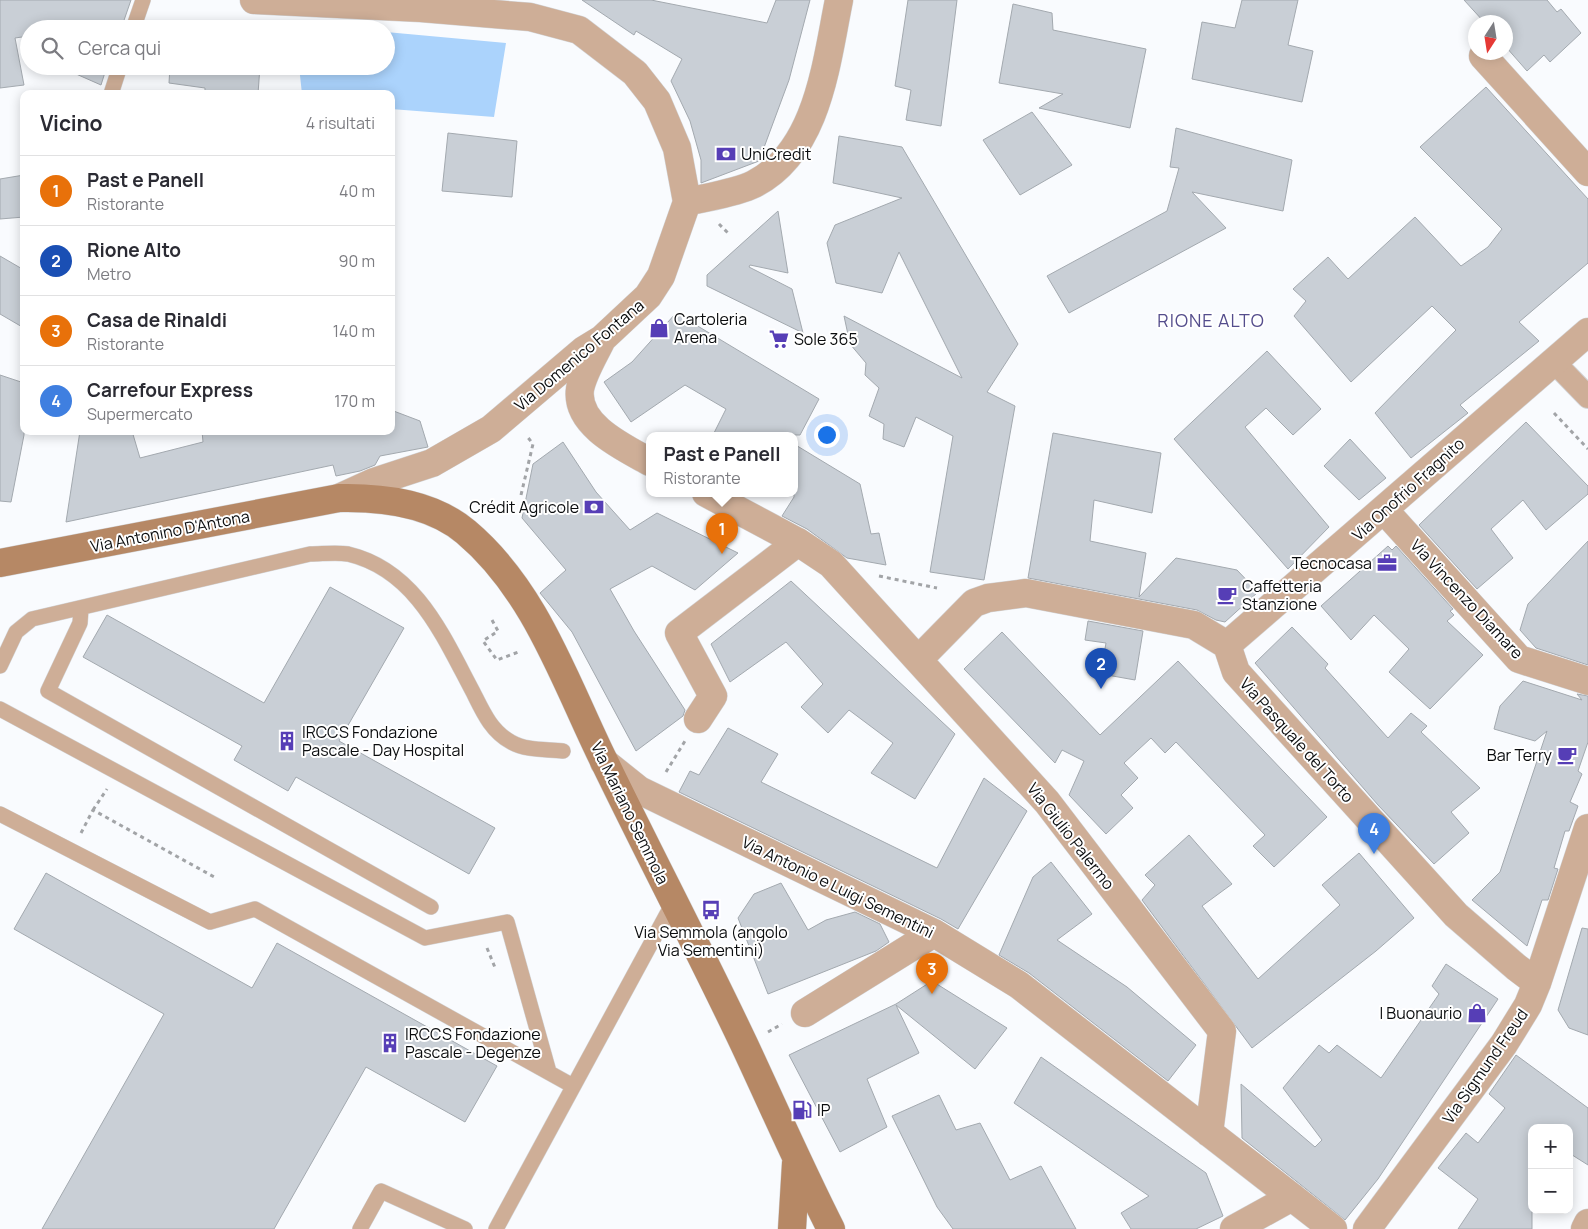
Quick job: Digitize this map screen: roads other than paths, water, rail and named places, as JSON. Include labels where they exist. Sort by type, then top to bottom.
[{"type":"main road","name":"Via Mariano Semmola","points":[[339,498],[369,497],[398,501],[432,513],[465,531],[495,560],[535,616],[604,762],[744,1044],[796,1159],[831,1229]]},
{"type":"main road","name":"Via Antonino D'Antona","points":[[0,563],[339,498]]},
{"type":"main road","points":[[792,1229],[796,1159]]},
{"type":"street","points":[[254,0],[420,8],[530,17],[579,30],[636,73],[657,101],[676,148],[687,202],[752,185],[776,170],[789,155],[808,124],[824,75],[839,0]]},
{"type":"street","points":[[1487,60],[1588,172]]},
{"type":"street","name":"Via Domenico Fontana","points":[[339,498],[374,482],[432,463],[491,429],[584,350],[602,340],[648,296],[661,276],[687,202]]},
{"type":"street","name":"Via Onofrio Fragnito","points":[[1228,645],[1385,511],[1462,440],[1555,363],[1588,332]]},
{"type":"street","points":[[602,340],[580,387],[580,404],[588,420],[625,449],[646,460]]},
{"type":"street","points":[[1555,363],[1588,397]]},
{"type":"street","name":"Via Giulio Palermo","points":[[714,497],[798,542],[831,564],[1047,802],[1222,1031],[1209,1133]]},
{"type":"street","name":"Via Vincenzo Diamare","points":[[1385,511],[1519,659],[1588,681]]},
{"type":"street","points":[[698,719],[713,696],[679,633],[798,542]]},
{"type":"street","points":[[918,660],[974,602],[988,598],[1026,593],[1194,625],[1228,645]]},
{"type":"street","name":"Via Pasquale del Torto","points":[[1228,645],[1236,672],[1418,874],[1456,915],[1537,983]]},
{"type":"street","name":"Via Antonio e Luigi Sementini","points":[[604,762],[639,790],[934,933],[1019,985],[1209,1133]]},
{"type":"street","name":"Via Sigmund Freud","points":[[1367,1229],[1504,1044],[1528,1005],[1588,828]]},
{"type":"street","points":[[805,1013],[934,933]]},
{"type":"street","points":[[1209,1133],[1333,1229]]},
{"type":"street","points":[[1234,1229],[1292,1197]]},
{"type":"street","points":[[1585,1229],[1588,1223]]},
{"type":"lane","points":[[136,20],[142,0]]},
{"type":"lane","points":[[112,90],[117,75]]},
{"type":"lane","points":[[0,666],[16,632],[32,619],[310,554],[345,554],[370,561],[412,590],[437,626],[492,728],[511,742],[528,748],[563,751]]},
{"type":"lane","points":[[81,609],[80,623],[48,691],[431,907]]},
{"type":"lane","points":[[0,709],[426,938],[507,922],[549,1072]]},
{"type":"lane","points":[[0,814],[210,922],[255,909],[573,1086]]},
{"type":"lane","points":[[496,1229],[674,902]]},
{"type":"lane","points":[[360,1229],[381,1192],[465,1229]]},
{"type":"place","name":"UniCredit","points":[[726,154]]},
{"type":"place","name":"Cartoleria Arena","points":[[659,328]]},
{"type":"place","name":"Sole 365","points":[[779,339]]},
{"type":"place","name":"Crédit Agricole","points":[[594,507]]},
{"type":"place","name":"Past e Panell","points":[[722,554]]},
{"type":"place","name":"Tecnocasa","points":[[1387,563]]},
{"type":"place","name":"Caffetteria Stanzione","points":[[1227,595]]},
{"type":"place","name":"Rione Alto","points":[[1101,689]]},
{"type":"place","name":"IRCCS Fondazione Pascale - Day Hospital","points":[[287,741]]},
{"type":"place","name":"Bar Terry","points":[[1567,755]]},
{"type":"place","name":"Carrefour Express","points":[[1374,854]]},
{"type":"place","name":"Via Semmola (angolo Via Sementini)","points":[[711,910]]},
{"type":"place","name":"Casa de Rinaldi","points":[[932,994]]},
{"type":"place","name":"I Buonaurio","points":[[1477,1013]]},
{"type":"place","name":"IRCCS Fondazione Pascale - Degenze","points":[[390,1043]]},
{"type":"place","name":"IP","points":[[802,1110]]},
{"type":"district","name":"RIONE ALTO","points":[[1211,320]]}]
